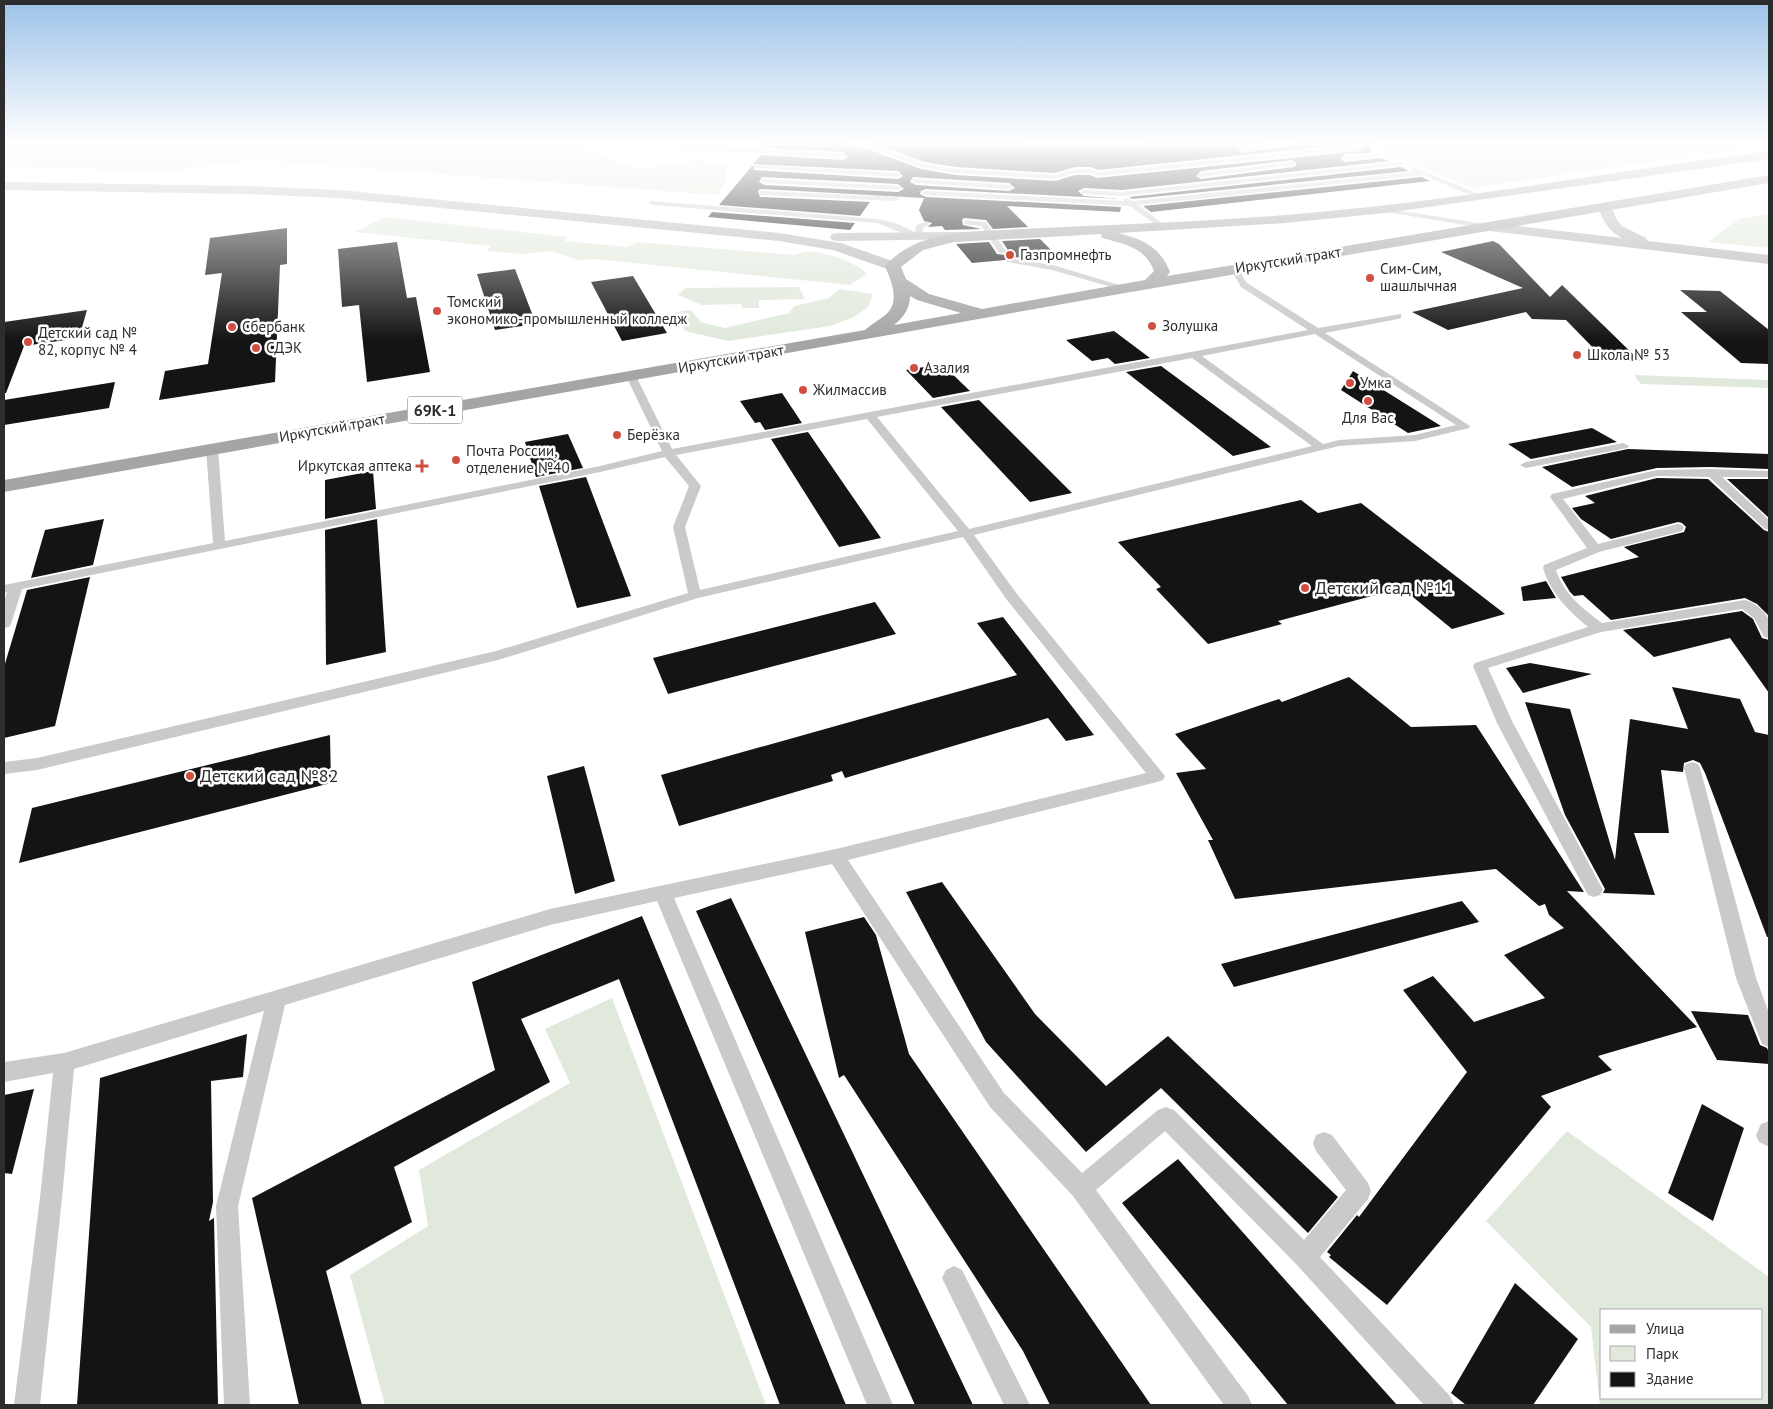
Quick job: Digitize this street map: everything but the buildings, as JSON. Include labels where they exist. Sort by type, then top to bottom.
[{"type":"main road","points":[[477,208],[778,236],[836,246],[893,266],[906,252],[920,245],[966,229]]},
{"type":"main road","points":[[778,236],[966,229],[989,235],[1276,220],[1390,208]]},
{"type":"main road","name":"Иркутский тракт","points":[[4,486],[985,314],[1151,283],[1595,208]]},
{"type":"main road","points":[[1605,208],[1608,219],[1624,234],[1656,246]]},
{"type":"main road","points":[[1490,227],[1769,260]]},
{"type":"main road","points":[[1083,230],[1120,238],[1146,247],[1158,259],[1162,272],[1151,283]]},
{"type":"main road","name":"Иркутский тракт","points":[[866,335],[893,320],[902,308],[903,298],[893,266]]},
{"type":"main road","points":[[899,281],[923,297],[985,314]]},
{"type":"lane","points":[[797,208],[878,221],[922,231]]},
{"type":"lane","points":[[1135,208],[1160,226]]},
{"type":"lane","points":[[1380,209],[1490,227]]},
{"type":"lane","points":[[989,235],[1002,251]]},
{"type":"lane","points":[[1010,260],[1053,268],[1125,288]]},
{"type":"lane","points":[[4,768],[37,764],[498,655],[694,595],[966,533],[1339,443],[1415,438],[1466,426],[1244,285],[1238,275],[1241,268]]},
{"type":"lane","points":[[4,624],[10,587],[590,471],[668,453],[1398,316]]},
{"type":"lane","points":[[1193,354],[1322,448]]},
{"type":"lane","points":[[630,376],[668,453],[695,486],[679,527],[694,595]]},
{"type":"lane","points":[[4,1072],[64,1062],[550,917],[836,856],[1157,776],[1012,597],[966,533],[870,415]]},
{"type":"lane","points":[[1526,465],[1623,446]]},
{"type":"lane","points":[[212,449],[219,545]]},
{"type":"lane","points":[[1710,472],[1769,526]]},
{"type":"lane","points":[[1595,549],[1556,498],[1657,473],[1769,474]]},
{"type":"lane","points":[[1599,628],[1568,604],[1551,579],[1549,568],[1595,549],[1678,528]]},
{"type":"lane","points":[[1594,890],[1505,723],[1480,666],[1599,628],[1745,604],[1760,616],[1769,634]]},
{"type":"lane","points":[[1692,768],[1746,978],[1769,1038]]},
{"type":"lane","points":[[836,856],[997,1100],[1081,1188],[1239,1405]]},
{"type":"lane","points":[[663,894],[880,1405]]},
{"type":"lane","points":[[237,1405],[227,1206],[277,999]]},
{"type":"lane","points":[[27,1405],[51,1198],[64,1062]]},
{"type":"lane","points":[[1081,1188],[1166,1117],[1305,1257],[1441,1405]]},
{"type":"lane","points":[[1305,1257],[1360,1191],[1324,1143]]},
{"type":"lane","points":[[954,1278],[1017,1405]]},
{"type":"green space","points":[[1769,214],[1769,248],[1708,242],[1739,219]]},
{"type":"green space","points":[[384,217],[568,237],[564,241],[628,247],[636,242],[794,255],[803,252],[813,252],[847,261],[867,274],[850,285],[596,259],[578,260],[551,251],[523,254],[486,251],[491,246],[355,232]]},
{"type":"green space","points":[[799,287],[805,299],[759,300],[759,308],[743,308],[741,304],[702,305],[678,295],[685,288]]},
{"type":"green space","points":[[839,289],[873,294],[868,307],[854,317],[830,326],[728,341],[685,331],[675,312],[691,310],[701,322],[725,328],[789,313],[794,306],[829,298]]},
{"type":"green space","points":[[1634,375],[1769,380],[1769,388],[1641,384]]},
{"type":"green space","points":[[612,998],[766,1405],[385,1405],[350,1275],[428,1226],[419,1170],[570,1083],[545,1029]]},
{"type":"green space","points":[[1567,1131],[1769,1277],[1769,1405],[1600,1405],[1591,1327],[1486,1221]]},
{"type":"place","name":"Газпромнефть","points":[[1010,255]]},
{"type":"place","name":"Сим-Сим, шашлычная","points":[[1370,278]]},
{"type":"place","name":"Томский экономико-промышленный колледж","points":[[437,311]]},
{"type":"place","name":"Золушка","points":[[1152,326]]},
{"type":"place","name":"Сбербанк","points":[[232,327]]},
{"type":"place","name":"Детский сад № 82, корпус № 4","points":[[28,342]]},
{"type":"place","name":"СДЭК","points":[[256,348]]},
{"type":"place","name":"Школа № 53","points":[[1577,355]]},
{"type":"place","name":"Азалия","points":[[914,368]]},
{"type":"place","name":"Умка","points":[[1350,383]]},
{"type":"place","name":"Жилмассив","points":[[803,390]]},
{"type":"place","name":"Для Вас","points":[[1368,401]]},
{"type":"place","name":"Берёзка","points":[[617,435]]},
{"type":"place","name":"Почта России, отделение №40","points":[[456,460]]},
{"type":"place","name":"Иркутская аптека","points":[[422,466]]},
{"type":"place","name":"Детский сад №11","points":[[1305,588]]},
{"type":"place","name":"Детский сад №82","points":[[190,776]]}]
